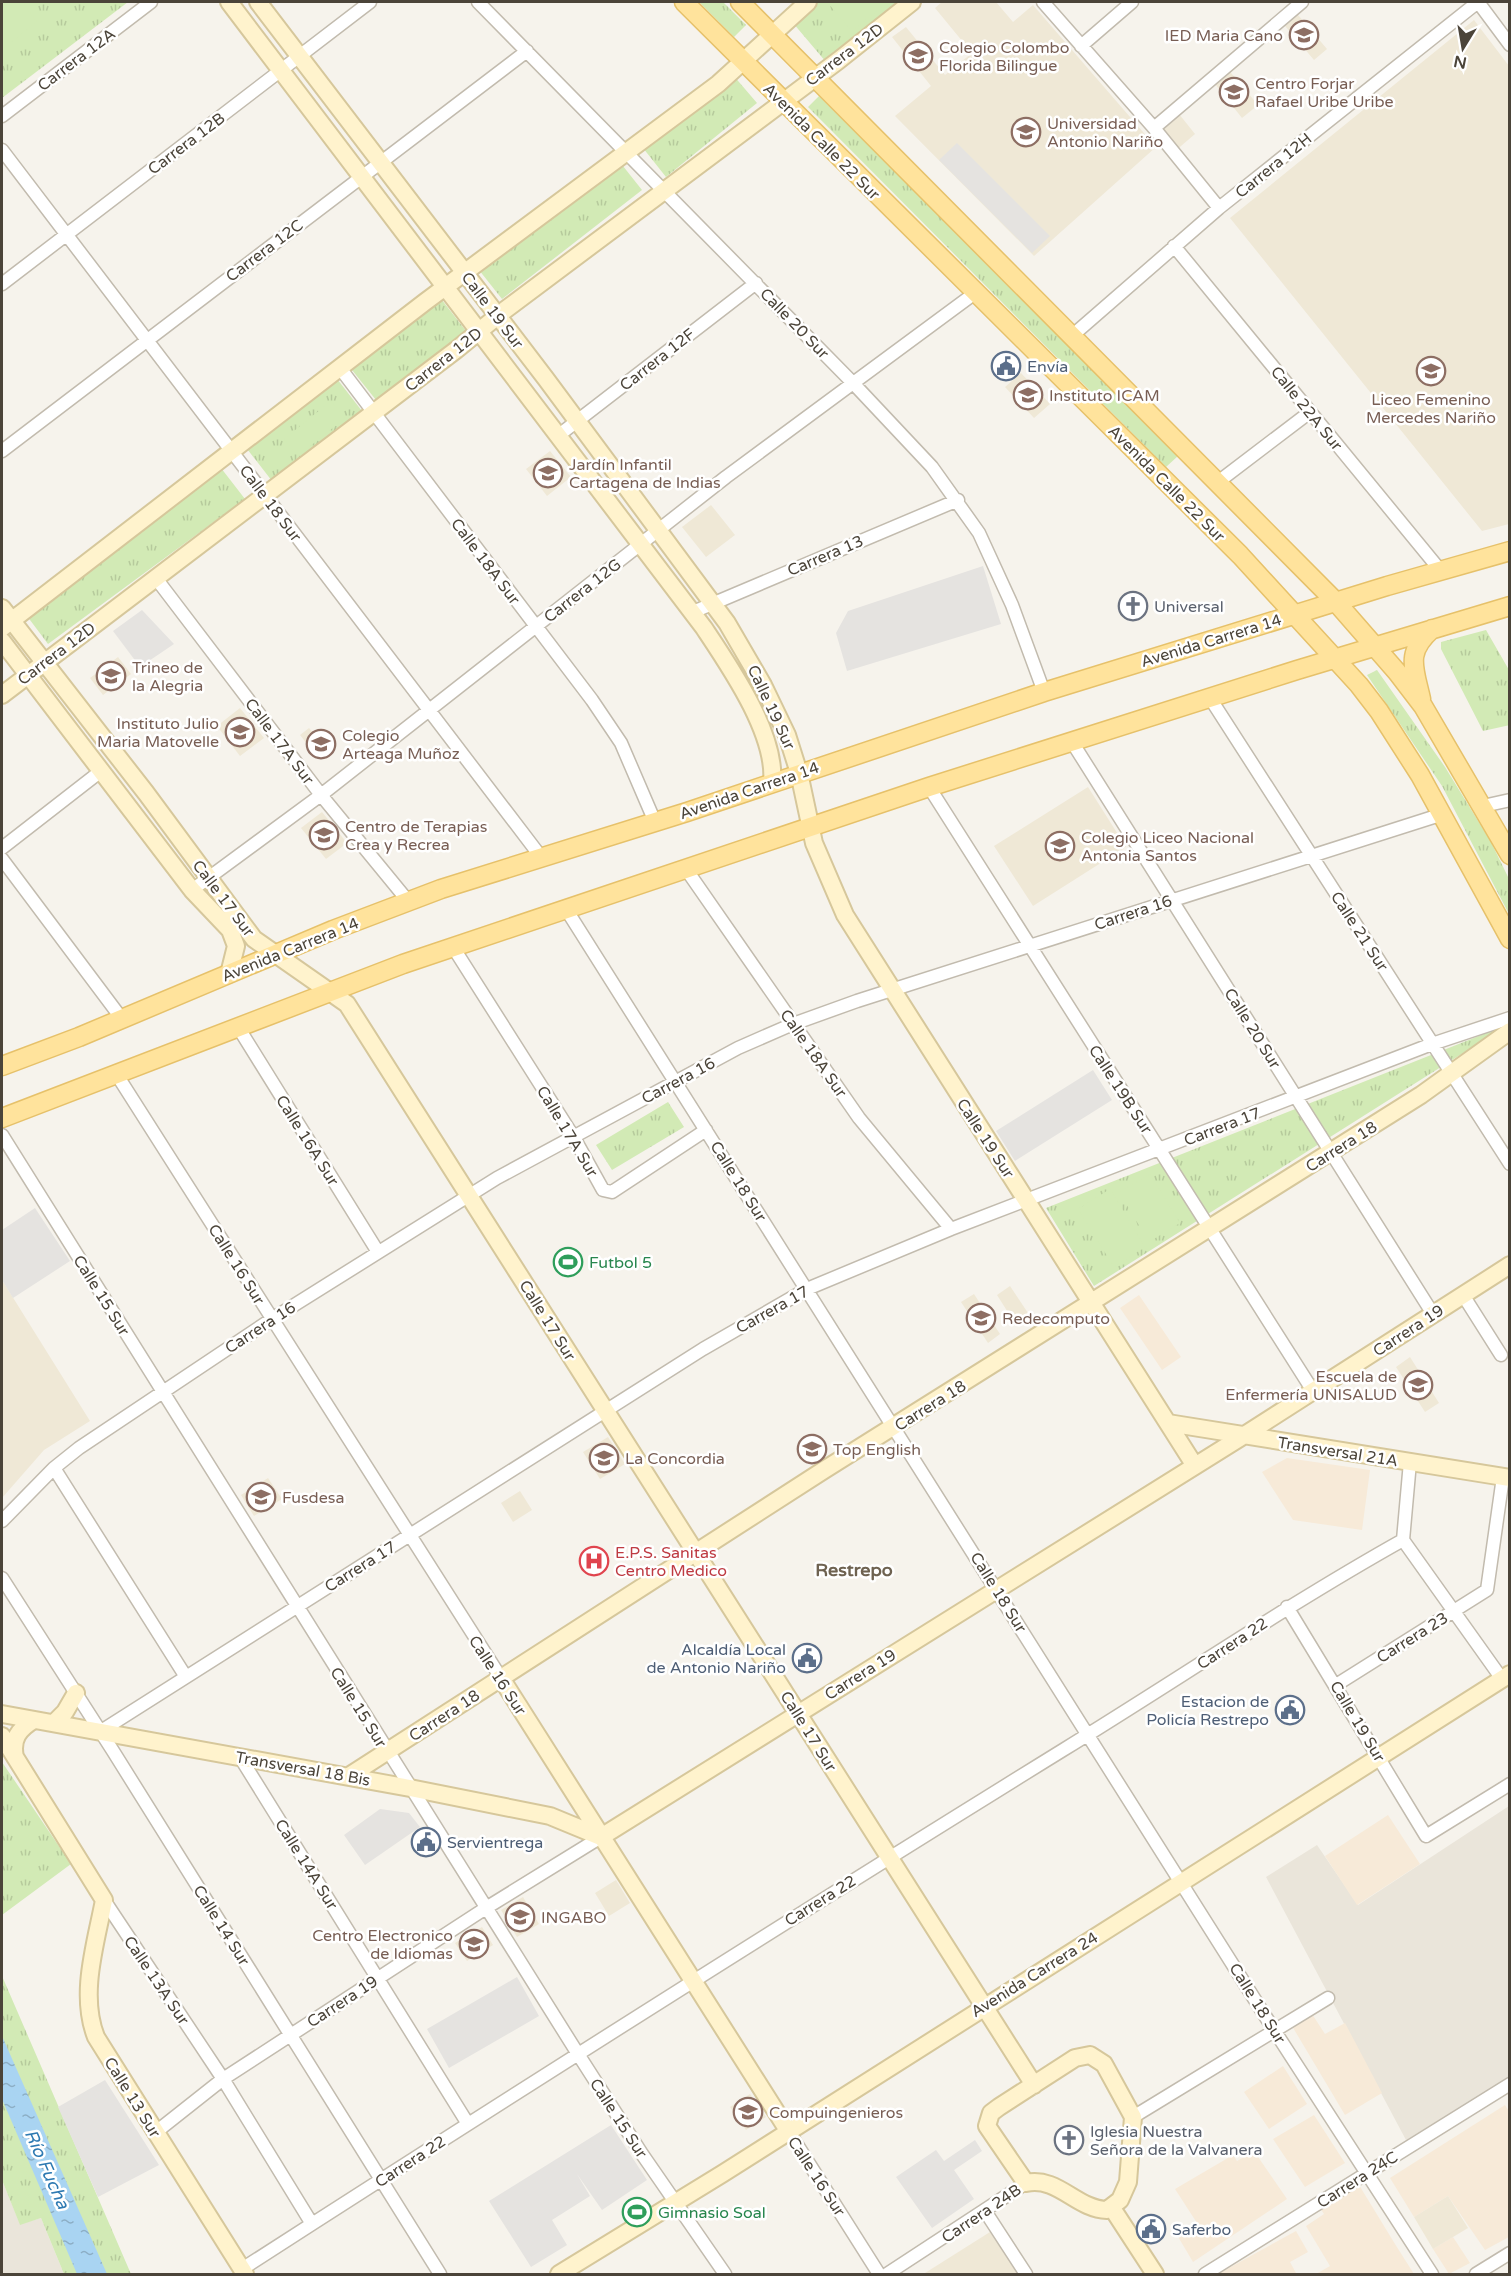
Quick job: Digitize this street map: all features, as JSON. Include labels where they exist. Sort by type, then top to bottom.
[{"type":"main road","name":"Avenida Calle 22 Sur","points":[[684,2],[1240,555],[1335,658],[1379,711],[1443,814],[1509,939]]},
{"type":"main road","points":[[740,2],[1336,602],[1423,706],[1509,855]]},
{"type":"main road","name":"Avenida Carrera 14","points":[[2,1066],[408,901],[656,822],[1044,692],[1440,570],[1509,551]]},
{"type":"main road","points":[[2,1118],[330,991],[809,826],[1335,658],[1509,606]]},
{"type":"main road","points":[[1423,706],[1413,654],[1420,640],[1433,629]]},
{"type":"street","name":"Carrera 12A","points":[[2,116],[151,2]]},
{"type":"street","name":"Calle 19 Sur","points":[[229,2],[693,612],[734,676],[761,728],[771,757],[772,783]]},
{"type":"street","name":"Calle 19 Sur","points":[[258,2],[577,421],[712,603],[747,655],[776,710],[799,773],[809,826],[841,907],[892,991],[1195,1466]]},
{"type":"street","name":"Carrera 12B","points":[[2,284],[370,2]]},
{"type":"street","name":"Calle 20 Sur","points":[[478,2],[853,383],[906,438],[958,500],[979,533],[996,568],[1044,692]]},
{"type":"street","points":[[5,619],[233,452],[340,368],[718,84],[808,2]]},
{"type":"street","name":"Carrera 12D","points":[[2,695],[912,2]]},
{"type":"street","points":[[1043,2],[1154,128],[1219,208]]},
{"type":"street","points":[[1081,46],[1132,2]]},
{"type":"street","points":[[1154,128],[1302,2]]},
{"type":"street","points":[[1478,2],[1509,45]]},
{"type":"street","name":"Carrera 12H","points":[[1073,335],[1219,208],[1478,2]]},
{"type":"street","name":"Carrera 12C","points":[[2,451],[146,339],[527,51]]},
{"type":"street","name":"Calle 18 Sur","points":[[2,150],[541,857]]},
{"type":"street","name":"Calle 22A Sur","points":[[1174,246],[1440,570]]},
{"type":"street","name":"Carrera 12F","points":[[559,435],[756,283]]},
{"type":"street","name":"Carrera 12G","points":[[192,890],[321,795],[658,530],[975,293]]},
{"type":"street","name":"Calle 18A Sur","points":[[340,368],[536,626],[621,743],[656,822]]},
{"type":"street","points":[[1218,482],[1310,412]]},
{"type":"street","name":"Carrera 13","points":[[693,612],[958,500]]},
{"type":"street","name":"Calle 17A Sur","points":[[155,577],[321,795],[408,901]]},
{"type":"street","name":"Calle 17 Sur","points":[[5,619],[44,662],[254,939],[348,1004],[1034,2085]]},
{"type":"street","name":"Calle 17 Sur","points":[[2,641],[192,890],[234,938],[236,954],[229,974]]},
{"type":"street","name":"Calle 21 Sur","points":[[1210,698],[1509,1164]]},
{"type":"street","name":"Calle 20 Sur","points":[[1072,742],[1433,1314]]},
{"type":"street","points":[[2,848],[101,771]]},
{"type":"street","name":"Calle 19B Sur","points":[[929,787],[1313,1390]]},
{"type":"street","points":[[1483,807],[1509,800]]},
{"type":"street","name":"Carrera 16","points":[[2,1521],[54,1468],[161,1390],[469,1195],[573,1136],[738,1048],[793,1024],[1029,945],[1443,814]]},
{"type":"street","points":[[2,859],[122,1019]]},
{"type":"street","name":"Calle 18A Sur","points":[[686,869],[859,1118],[951,1229]]},
{"type":"street","name":"Calle 18 Sur","points":[[566,909],[895,1426],[1274,2030],[1432,2274]]},
{"type":"street","name":"Calle 17A Sur","points":[[453,947],[573,1136],[603,1190],[612,1192],[706,1130]]},
{"type":"street","name":"Carrera 17","points":[[101,1731],[605,1410],[703,1349],[807,1289],[951,1229],[1161,1151],[1432,1044],[1509,1018]]},
{"type":"street","name":"Calle 16A Sur","points":[[238,1027],[378,1252]]},
{"type":"street","name":"Carrera 18","points":[[349,1776],[695,1552],[1331,1152],[1451,1073],[1509,1031]]},
{"type":"street","name":"Calle 16 Sur","points":[[117,1075],[879,2274]]},
{"type":"street","name":"Calle 15 Sur","points":[[2,1135],[578,2054],[725,2274]]},
{"type":"street","name":"Carrera 19","points":[[156,2132],[223,2079],[486,1908],[1243,1436],[1509,1265]]},
{"type":"street","points":[[1463,1295],[1501,1355]]},
{"type":"street","name":"Transversal 21A","points":[[1168,1423],[1506,1478]]},
{"type":"street","points":[[1410,1462],[1403,1540],[1454,1611],[1506,1676]]},
{"type":"street","points":[[54,1468],[186,1677]]},
{"type":"street","name":"Carrera 23","points":[[1336,1684],[1488,1590],[1506,1478]]},
{"type":"street","name":"Carrera 22","points":[[243,2272],[312,2224],[692,1980],[1089,1734],[1287,1607],[1403,1540]]},
{"type":"street","name":"Calle 14 Sur","points":[[2,1578],[101,1731],[440,2274]]},
{"type":"street","name":"Calle 19 Sur","points":[[1287,1607],[1336,1684],[1426,1836],[1509,1784]]},
{"type":"street","name":"Avenida Carrera 24","points":[[559,2274],[789,2132],[1506,1676]]},
{"type":"street","points":[[54,1723],[65,1712],[76,1693]]},
{"type":"street","name":"Transversal 18 Bis","points":[[2,1714],[349,1776],[550,1816],[602,1837]]},
{"type":"street","points":[[15,1757],[14,1744],[17,1734],[34,1720]]},
{"type":"street","name":"Calle 13A Sur","points":[[2,1736],[104,1900],[223,2079],[312,2224]]},
{"type":"street","name":"Calle 14A Sur","points":[[240,1756],[468,2124]]},
{"type":"street","name":"Calle 13 Sur","points":[[104,1900],[89,1984],[92,2027],[243,2272]]},
{"type":"street","points":[[1133,2117],[1328,1998]]},
{"type":"street","points":[[1026,2183],[988,2131],[987,2119],[999,2107],[1075,2058],[1090,2055],[1104,2064],[1133,2117],[1128,2182],[1120,2200],[1112,2208],[1155,2274]]},
{"type":"street","name":"Carrera 24C","points":[[1205,2274],[1509,2084]]},
{"type":"street","name":"Carrera 24B","points":[[887,2274],[1026,2183],[1047,2182],[1091,2207],[1112,2208]]},
{"type":"street","points":[[985,2211],[1026,2274]]},
{"type":"street","points":[[1476,2274],[1509,2253]]},
{"type":"shaded area","name":"Universidad Antonio Nariño","points":[[942,2],[996,2],[1013,22],[1033,5],[1156,147],[1034,256],[895,116],[931,86],[892,37],[906,27],[945,75],[972,53],[935,8]]},
{"type":"shaded area","name":"IED Maria Cano","points":[[1293,9],[1327,49],[1314,60],[1280,20]]},
{"type":"shaded area","name":"Liceo Femenino Mercedes Nariño","points":[[1474,20],[1509,66],[1509,524],[1482,531],[1230,218]]},
{"type":"shaded area","name":"Centro Forjar Rafael Uribe Uribe","points":[[1226,67],[1258,105],[1242,118],[1211,79]]},
{"type":"shaded area","points":[[1175,109],[1195,134],[1174,152],[1154,128]]},
{"type":"shaded area","points":[[957,143],[1050,236],[1032,253],[939,160]]},
{"type":"shaded area","name":"Instituto ICAM","points":[[1021,373],[1050,404],[1034,418],[1005,387]]},
{"type":"shaded area","name":"Jardín Infantil Cartagena de Indias","points":[[550,451],[571,477],[547,496],[526,469]]},
{"type":"shaded area","points":[[711,505],[735,535],[706,557],[682,527]]},
{"type":"shaded area","points":[[983,566],[1001,624],[847,671],[836,633],[848,611]]},
{"type":"shaded area","points":[[142,610],[174,644],[140,667],[113,631]]},
{"type":"shaded area","name":"Trineo de la Alegria","points":[[118,657],[131,674],[103,695],[90,678]]},
{"type":"shaded area","name":"Instituto Julio Maria Matovelle","points":[[240,708],[264,738],[240,756],[217,726]]},
{"type":"shaded area","name":"Colegio Arteaga Muñoz","points":[[309,728],[321,742],[329,736],[337,746],[319,759],[300,735]]},
{"type":"shaded area","name":"Colegio Liceo Nacional Antonia Santos","points":[[1088,787],[1126,847],[1033,906],[994,846]]},
{"type":"shaded area","name":"Centro de Terapias Crea y Recrea","points":[[322,812],[347,843],[326,859],[301,828]]},
{"type":"shaded area","points":[[1093,1070],[1112,1100],[1015,1161],[996,1131]]},
{"type":"shaded area","points":[[35,1208],[70,1261],[13,1298],[2,1280],[2,1230]]},
{"type":"shaded area","points":[[2,1280],[90,1421],[44,1450],[2,1498]]},
{"type":"shaded area","points":[[1010,1286],[1030,1316],[1016,1325],[997,1295]]},
{"type":"shaded area","name":"Redecomputo","points":[[974,1294],[1000,1334],[988,1343],[961,1302]]},
{"type":"shaded area","points":[[1139,1295],[1181,1357],[1162,1370],[1120,1308]]},
{"type":"shaded area","name":"Escuela de Enfermería UNISALUD","points":[[1410,1357],[1439,1403],[1425,1412],[1396,1367]]},
{"type":"shaded area","name":"Top English","points":[[814,1433],[827,1455],[811,1465],[798,1443]]},
{"type":"shaded area","name":"La Concordia","points":[[608,1437],[625,1464],[600,1479],[583,1452]]},
{"type":"shaded area","points":[[1287,1458],[1370,1470],[1362,1530],[1293,1520],[1262,1472]]},
{"type":"shaded area","name":"Fusdesa","points":[[268,1478],[282,1499],[254,1516],[241,1495]]},
{"type":"shaded area","points":[[520,1491],[532,1510],[513,1522],[501,1503]]},
{"type":"shaded area","points":[[1509,1806],[1509,2078],[1406,2140],[1266,1877],[1317,1845],[1358,1905]]},
{"type":"shaded area","points":[[380,1809],[409,1813],[420,1827],[365,1865],[344,1835]]},
{"type":"shaded area","points":[[1388,1815],[1420,1864],[1357,1905],[1325,1856]]},
{"type":"shaded area","points":[[616,1880],[630,1903],[609,1916],[595,1893]]},
{"type":"shaded area","name":"INGABO","points":[[523,1897],[539,1924],[517,1937],[501,1910]]},
{"type":"shaded area","name":"Centro Electronico de Idiomas","points":[[482,1927],[493,1945],[467,1961],[455,1943]]},
{"type":"shaded area","points":[[517,1977],[539,2016],[449,2068],[427,2029]]},
{"type":"shaded area","points":[[1312,2014],[1325,2034],[1345,2023],[1382,2093],[1345,2115],[1292,2026]]},
{"type":"shaded area","points":[[1283,2066],[1307,2104],[1269,2129],[1244,2092]]},
{"type":"shaded area","points":[[105,2080],[159,2165],[98,2197],[58,2107]]},
{"type":"shaded area","name":"Compuingenieros","points":[[750,2094],[766,2117],[746,2130],[730,2107]]},
{"type":"shaded area","points":[[1505,2105],[1510,2113],[1509,2237],[1485,2250],[1448,2196],[1414,2217],[1390,2178]]},
{"type":"shaded area","points":[[1314,2115],[1345,2163],[1305,2187],[1273,2139]]},
{"type":"shaded area","points":[[611,2125],[647,2180],[602,2210],[577,2174],[590,2196],[552,2220],[567,2245],[531,2267],[489,2201]]},
{"type":"shaded area","points":[[975,2140],[982,2151],[954,2170],[974,2199],[932,2228],[896,2177],[936,2150],[944,2161]]},
{"type":"shaded area","points":[[1254,2151],[1287,2199],[1193,2262],[1177,2235],[1197,2223],[1175,2189],[1233,2155],[1237,2161]]},
{"type":"shaded area","points":[[2,2180],[20,2224],[41,2218],[64,2274],[2,2274]]},
{"type":"shaded area","points":[[1359,2185],[1414,2274],[1316,2274],[1330,2266],[1306,2226],[1324,2214],[1320,2208]]},
{"type":"shaded area","points":[[1448,2196],[1468,2228],[1433,2249],[1414,2217]]},
{"type":"shaded area","points":[[1296,2231],[1308,2252],[1290,2262],[1296,2273],[1218,2274]]},
{"type":"shaded area","points":[[990,2232],[1018,2274],[923,2274],[925,2273]]},
{"type":"shaded area","points":[[1453,2237],[1470,2263],[1449,2274],[1433,2249]]},
{"type":"green space","points":[[2,2],[128,2],[2,98]]},
{"type":"green space","points":[[2,2],[22,2],[37,22],[2,49]]},
{"type":"green space","points":[[699,2],[723,2],[746,25],[734,37]]},
{"type":"green space","points":[[818,2],[897,2],[826,62],[793,23]]},
{"type":"green space","points":[[827,2],[888,2],[852,31]]},
{"type":"green space","points":[[733,75],[757,103],[666,177],[643,148]]},
{"type":"green space","points":[[819,96],[1178,456],[1166,467],[808,107]]},
{"type":"green space","points":[[619,161],[642,190],[502,299],[479,270]]},
{"type":"green space","points":[[438,295],[466,331],[376,400],[348,365]]},
{"type":"green space","points":[[334,375],[362,411],[272,481],[244,445]]},
{"type":"green space","points":[[331,401],[345,418],[298,456],[284,439]]},
{"type":"green space","points":[[221,468],[245,499],[48,644],[24,612]]},
{"type":"green space","points":[[1486,630],[1509,670],[1510,725],[1483,731],[1441,649],[1441,642]]},
{"type":"green space","points":[[1377,670],[1445,767],[1491,842],[1509,879],[1509,914],[1442,786],[1367,675]]},
{"type":"green space","points":[[1509,1024],[1094,1286],[1046,1208]]},
{"type":"green space","points":[[668,1102],[684,1127],[612,1170],[596,1145]]},
{"type":"green space","points":[[1150,1174],[1180,1223],[1149,1242],[1119,1192]]},
{"type":"green space","points":[[1110,1189],[1145,1247],[1114,1267],[1078,1209]]},
{"type":"green space","points":[[2,1762],[71,1864],[2,1915]]},
{"type":"green space","points":[[2,1976],[131,2274],[64,2274],[41,2218],[20,2225],[2,2180]]},
{"type":"water","name":"Río Fucha","points":[[2,2036],[107,2274],[77,2274],[2,2099]]},
{"type":"place","name":"IED Maria Cano","points":[[1304,35]]},
{"type":"place","name":"Colegio Colombo Florida Bilingue","points":[[918,56]]},
{"type":"place","name":"Centro Forjar Rafael Uribe Uribe","points":[[1234,92]]},
{"type":"place","name":"Universidad Antonio Nariño","points":[[1026,132]]},
{"type":"place","name":"Envía","points":[[1006,366]]},
{"type":"place","name":"Liceo Femenino Mercedes Nariño","points":[[1431,371]]},
{"type":"place","name":"Instituto ICAM","points":[[1028,395]]},
{"type":"place","name":"Jardín Infantil Cartagena de Indias","points":[[548,473]]},
{"type":"place","name":"Universal","points":[[1133,606]]},
{"type":"place","name":"Trineo de la Alegria","points":[[111,676]]},
{"type":"place","name":"Instituto Julio Maria Matovelle","points":[[240,732]]},
{"type":"place","name":"Colegio Arteaga Muñoz","points":[[321,744]]},
{"type":"place","name":"Centro de Terapias Crea y Recrea","points":[[324,835]]},
{"type":"place","name":"Colegio Liceo Nacional Antonia Santos","points":[[1060,846]]},
{"type":"place","name":"Futbol 5","points":[[568,1262]]},
{"type":"place","name":"Redecomputo","points":[[981,1318]]},
{"type":"place","name":"Escuela de Enfermería UNISALUD","points":[[1418,1385]]},
{"type":"place","name":"Top English","points":[[812,1449]]},
{"type":"place","name":"La Concordia","points":[[604,1458]]},
{"type":"place","name":"Fusdesa","points":[[261,1497]]},
{"type":"place","name":"E.P.S. Sanitas Centro Medico","points":[[594,1561]]},
{"type":"place","name":"Alcaldía Local de Antonio Nariño","points":[[807,1658]]},
{"type":"place","name":"Estacion de Policía Restrepo","points":[[1290,1710]]},
{"type":"place","name":"Servientrega","points":[[426,1842]]},
{"type":"place","name":"INGABO","points":[[520,1917]]},
{"type":"place","name":"Centro Electronico de Idiomas","points":[[474,1944]]},
{"type":"place","name":"Compuingenieros","points":[[748,2112]]},
{"type":"place","name":"Iglesia Nuestra Señora de la Valvanera","points":[[1069,2140]]},
{"type":"place","name":"Gimnasio Soal","points":[[637,2212]]},
{"type":"place","name":"Saferbo","points":[[1151,2229]]},
{"type":"district","name":"Restrepo","points":[[854,1570]]}]
